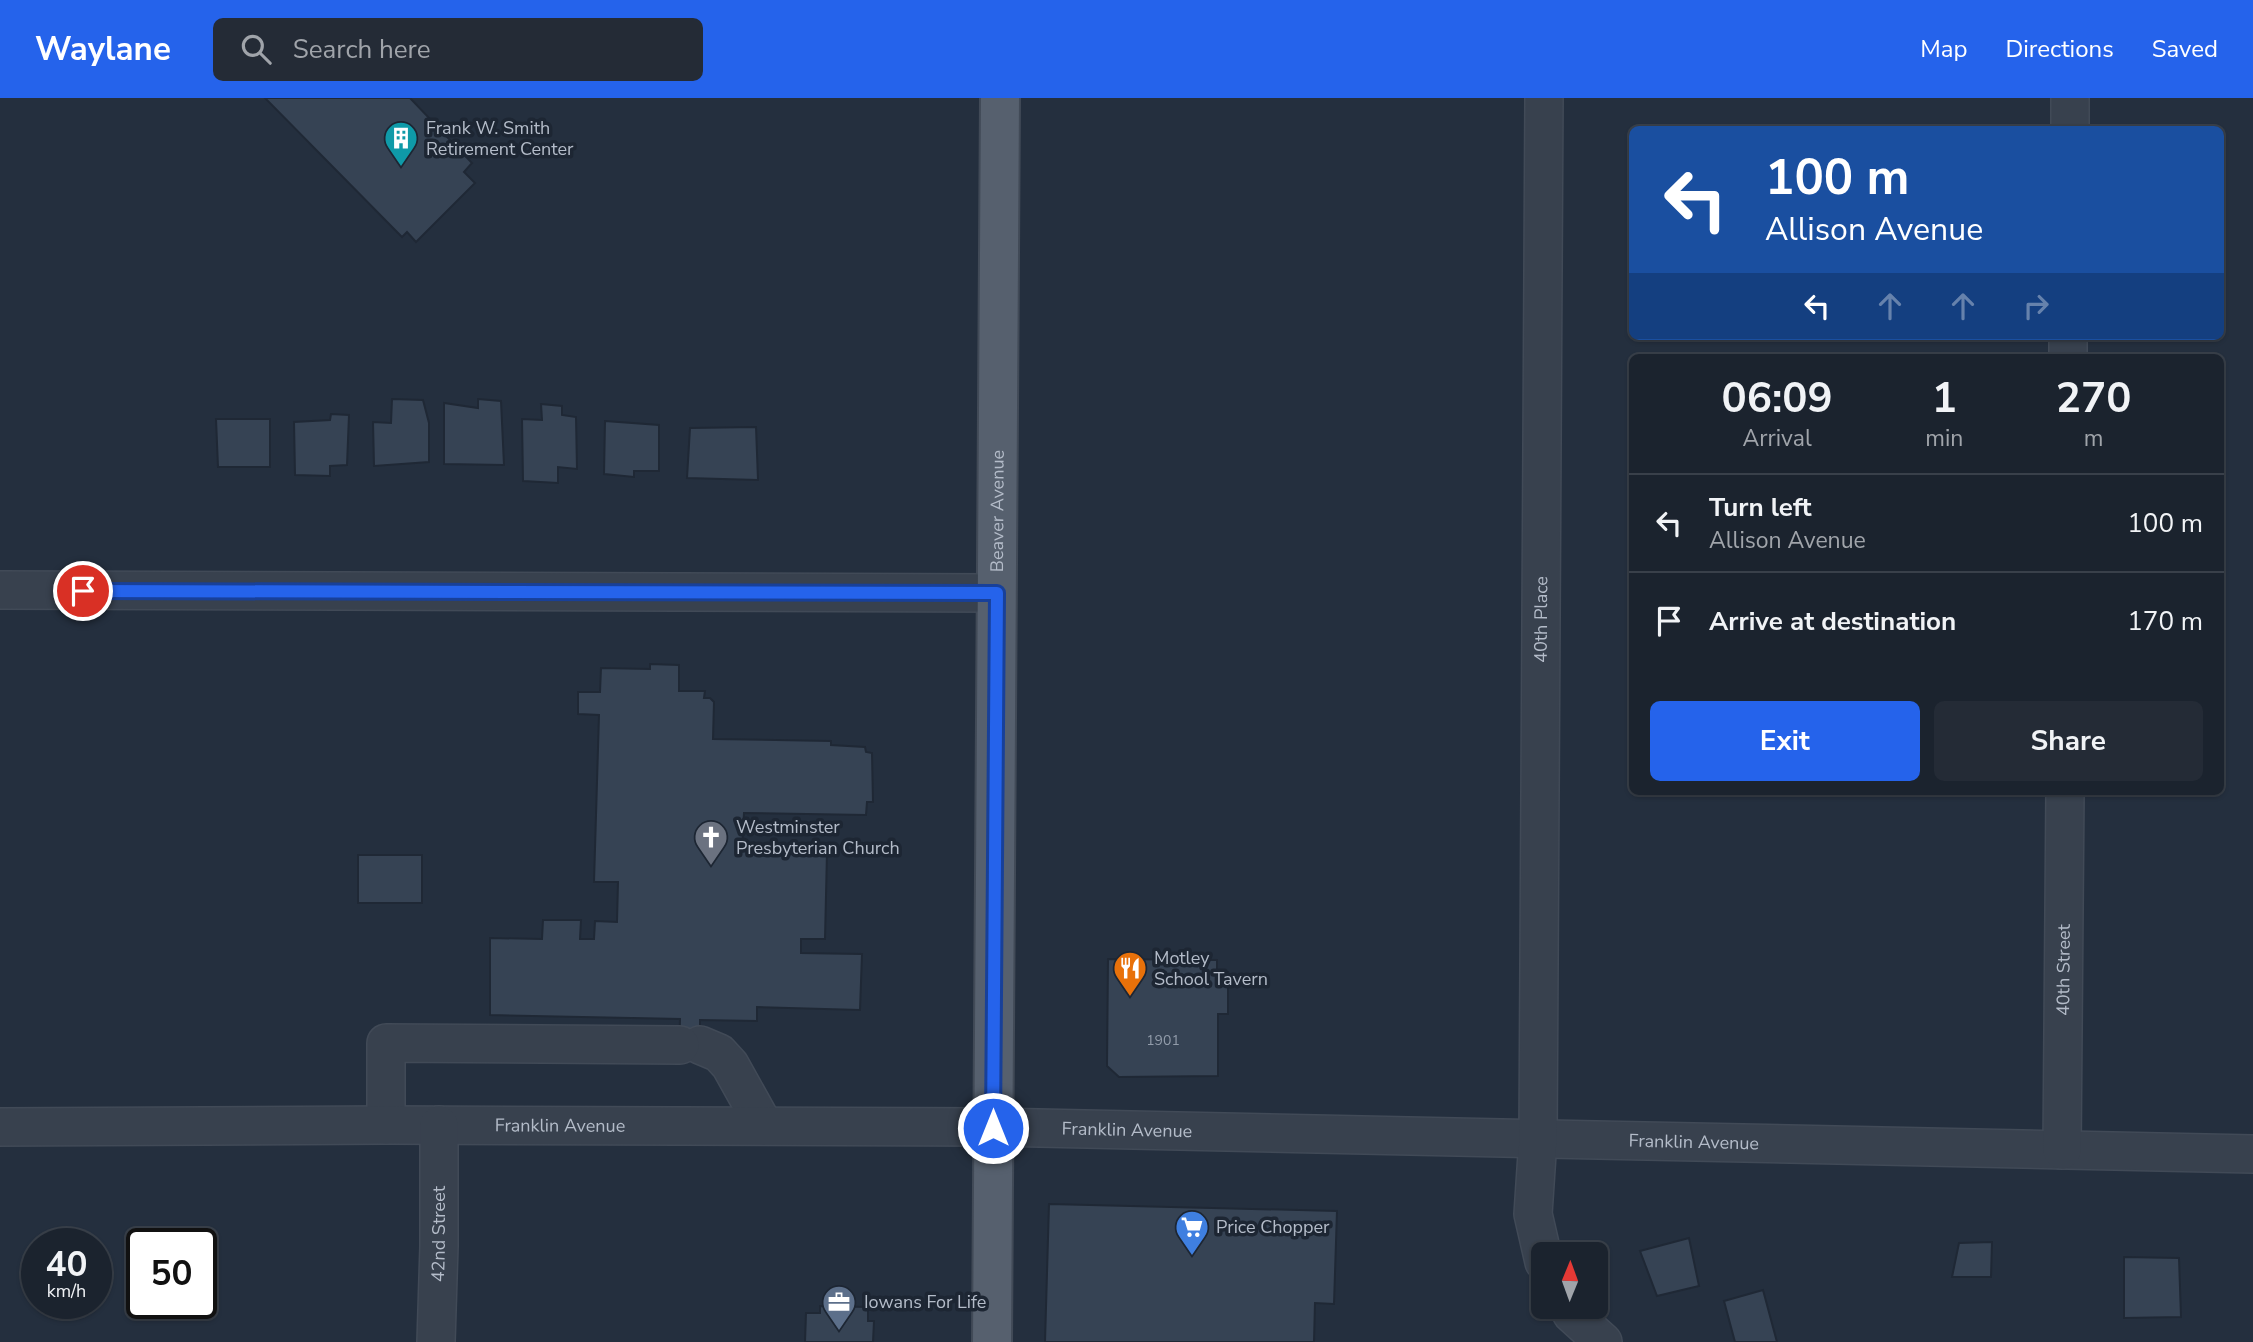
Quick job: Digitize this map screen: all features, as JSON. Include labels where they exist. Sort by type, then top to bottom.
[{"type":"main road","name":"Beaver Avenue","points":[[992,1342],[1000,98]]},
{"type":"street","name":"40th Place","points":[[1539,1242],[1533,1214],[1538,1139],[1544,98]]},
{"type":"street","points":[[2070,98],[2070,126]]},
{"type":"street","points":[[0,590],[997,593]]},
{"type":"street","name":"40th Street","points":[[2062,1150],[2065,795]]},
{"type":"street","points":[[386,1125],[386,1043],[690,1045],[719,1053],[730,1065],[764,1126]]},
{"type":"street","name":"Franklin Avenue","points":[[0,1127],[439,1125],[993,1128],[2253,1154]]},
{"type":"street","name":"42nd Street","points":[[436,1342],[439,1125]]},
{"type":"street","points":[[1579,1320],[1603,1342]]},
{"type":"building","name":"Frank W. Smith Retirement Center","points":[[265,98],[410,98],[472,163],[464,172],[475,183],[416,242],[407,232],[402,237]]},
{"type":"building","points":[[392,399],[423,400],[429,423],[429,462],[374,466],[373,422],[391,423]]},
{"type":"building","points":[[478,399],[501,401],[504,465],[444,464],[444,403],[478,408]]},
{"type":"building","points":[[541,404],[562,406],[562,415],[576,417],[577,469],[558,467],[558,483],[523,481],[522,419],[542,420]]},
{"type":"building","points":[[331,414],[349,415],[347,465],[330,466],[330,476],[295,475],[294,422],[330,420]]},
{"type":"building","points":[[216,419],[270,419],[270,467],[218,467]]},
{"type":"building","points":[[605,421],[659,425],[659,471],[634,471],[634,477],[604,474]]},
{"type":"building","points":[[756,427],[758,480],[687,478],[690,428]]},
{"type":"building","name":"Westminster Presbyterian Church","points":[[650,664],[679,665],[679,691],[705,691],[704,698],[710,698],[714,702],[713,739],[831,741],[831,745],[865,747],[866,752],[872,753],[873,802],[867,802],[866,815],[744,813],[742,851],[827,852],[825,939],[801,939],[801,953],[862,954],[860,1010],[757,1007],[757,1021],[700,1020],[700,1059],[679,1060],[680,1019],[490,1015],[490,938],[542,939],[543,920],[581,920],[580,939],[594,939],[595,921],[617,922],[618,882],[594,882],[599,715],[578,714],[578,692],[600,692],[601,668],[650,669]]},
{"type":"building","points":[[358,855],[422,855],[422,903],[358,903]]},
{"type":"building","points":[[1108,959],[1217,960],[1217,972],[1228,972],[1228,1014],[1218,1014],[1218,1076],[1119,1077],[1107,1066]]},
{"type":"building","name":"Price Chopper","points":[[1049,1204],[1337,1211],[1334,1304],[1315,1303],[1314,1342],[1045,1342]]},
{"type":"building","points":[[1689,1238],[1699,1286],[1657,1296],[1640,1251]]},
{"type":"building","points":[[1992,1242],[1991,1277],[1952,1277],[1959,1243]]},
{"type":"building","points":[[2124,1257],[2179,1258],[2181,1317],[2124,1318]]},
{"type":"building","points":[[1763,1290],[1777,1342],[1735,1342],[1724,1301]]},
{"type":"building","name":"Iowans For Life","points":[[820,1306],[868,1307],[868,1321],[874,1321],[873,1342],[805,1342],[806,1313],[820,1313]]},
{"type":"place","name":"Frank W. Smith Retirement Center","points":[[401,168]]},
{"type":"place","name":"Westminster Presbyterian Church","points":[[711,867]]},
{"type":"place","name":"Motley School Tavern","points":[[1130,998]]},
{"type":"place","name":"Price Chopper","points":[[1192,1257]]},
{"type":"place","name":"Iowans For Life","points":[[839,1332]]},
{"type":"route","points":[[83,591],[997,593],[993,1128]]}]
